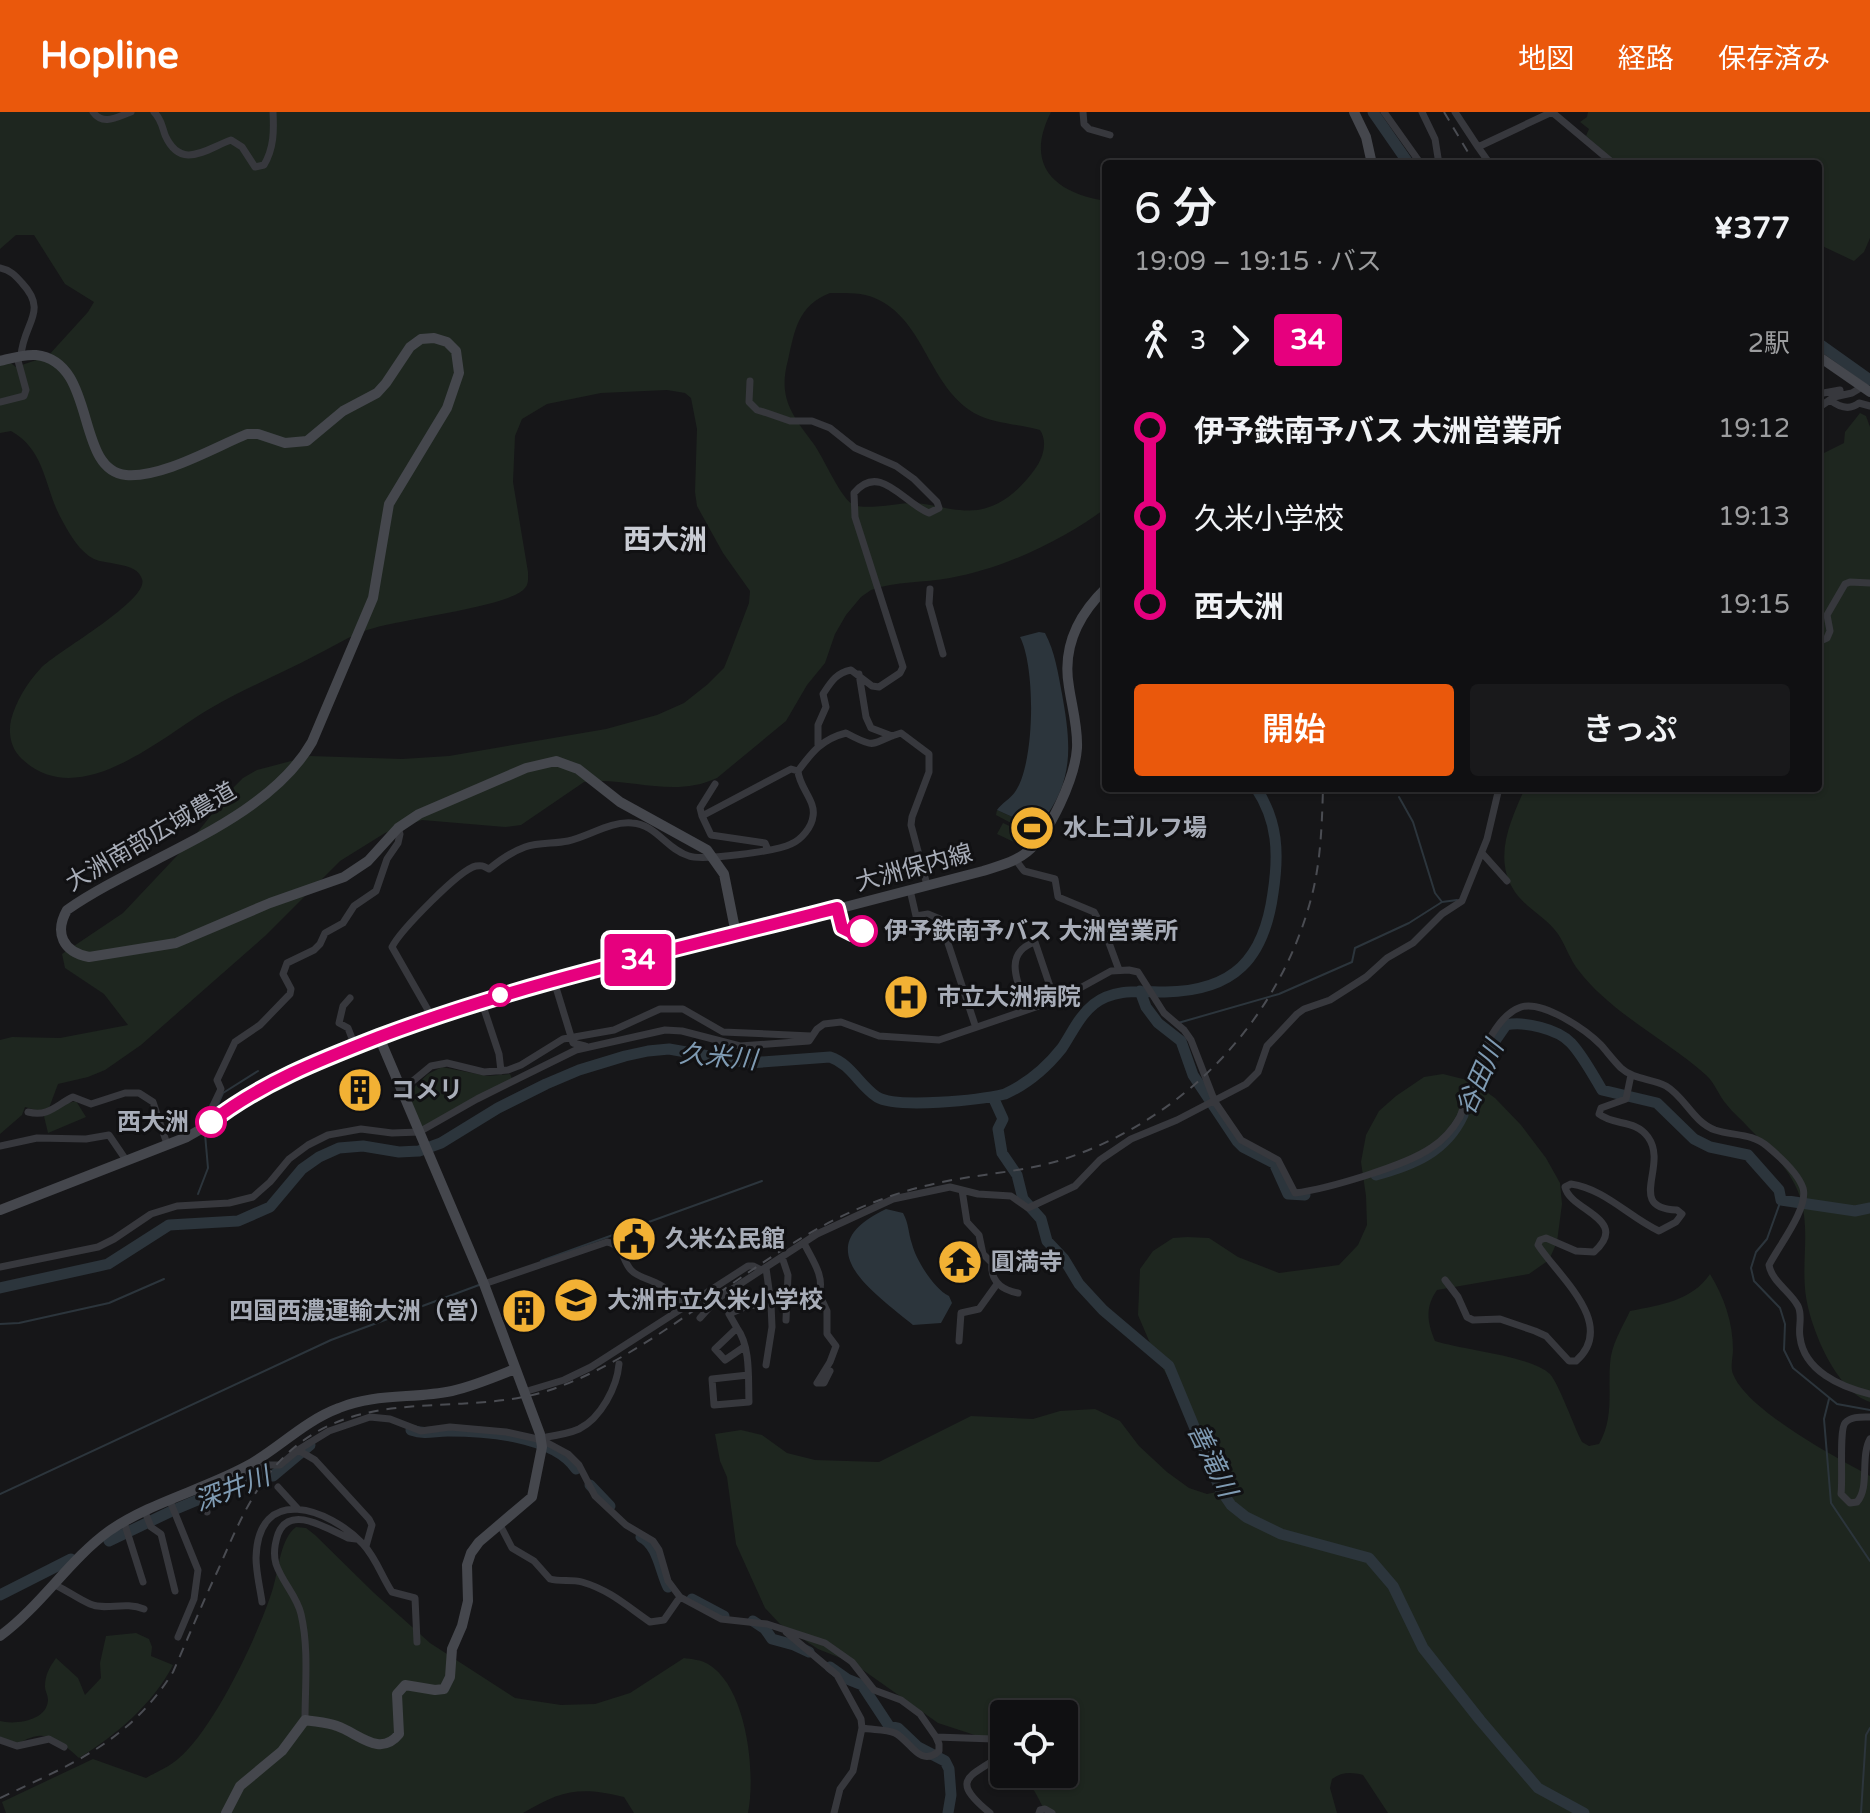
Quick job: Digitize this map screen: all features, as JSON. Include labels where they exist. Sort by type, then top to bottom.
[{"type":"street","points":[[93,112],[105,121],[131,112]]},
{"type":"street","points":[[154,112],[172,147],[180,153],[199,155],[231,140],[242,147],[255,167],[264,165],[270,156],[273,112]]},
{"type":"street","points":[[1083,112],[1084,124],[1089,129],[1110,135]]},
{"type":"street","points":[[1354,112],[1366,137],[1371,160]]},
{"type":"street","points":[[1384,112],[1418,160]]},
{"type":"street","points":[[1422,112],[1435,139],[1438,160]]},
{"type":"street","points":[[1455,112],[1487,160]]},
{"type":"street","points":[[1478,147],[1552,112],[1609,160]]},
{"type":"street","points":[[0,268],[14,275],[33,295],[34,315],[19,356],[26,390],[24,396],[0,402]]},
{"type":"street","name":"大洲南部広域農道","points":[[0,361],[35,355],[52,359],[63,367],[78,395],[105,465],[121,474],[134,475],[163,469],[247,434],[258,434],[285,443],[307,441],[343,411],[377,393],[410,347],[421,339],[434,338],[447,342],[456,351],[459,373],[447,408],[389,504],[373,598],[302,759],[286,777],[230,818],[67,910],[59,927],[67,948],[77,955],[89,957],[176,943],[270,903],[355,872],[398,828],[419,814],[526,768],[556,761],[578,769],[620,802],[696,842],[714,857]]},
{"type":"street","points":[[1822,359],[1866,389]]},
{"type":"street","points":[[750,381],[749,402],[757,410],[790,421],[812,421],[830,428],[855,448],[896,466],[914,479],[937,502],[939,508],[929,513],[917,509],[895,489],[870,480],[854,493],[855,517],[903,667],[900,673],[879,687],[872,686],[851,670],[842,671],[831,680],[823,694],[826,707],[818,725],[818,745]]},
{"type":"street","points":[[1822,405],[1866,389]]},
{"type":"street","points":[[1822,393],[1840,390]]},
{"type":"street","points":[[1830,400],[1838,406],[1853,407],[1859,403],[1870,406]]},
{"type":"street","points":[[1822,640],[1830,631],[1827,615],[1845,584],[1870,583]]},
{"type":"street","points":[[930,589],[929,604],[943,654]]},
{"type":"street","name":"大洲保内線","points":[[0,1210],[187,1137],[253,1092],[355,1046],[481,1000],[910,890],[1015,859],[1027,852],[1041,836],[1069,782],[1077,748],[1068,682],[1071,637],[1081,617],[1102,592]]},
{"type":"street","points":[[859,674],[866,717],[871,728],[892,736]]},
{"type":"street","points":[[432,1017],[392,947],[436,897],[470,869],[482,866],[489,869],[501,858],[526,846],[569,841],[628,822],[653,829],[669,847],[693,858],[768,850],[795,843],[813,819],[814,811],[798,780],[798,771],[818,745],[846,733],[867,744],[877,744],[901,733],[929,754],[929,772],[911,825],[927,885]]},
{"type":"street","points":[[702,816],[791,769],[798,771]]},
{"type":"street","points":[[715,784],[700,808],[711,835],[765,843],[768,850]]},
{"type":"street","points":[[700,1318],[717,1299],[804,1243],[836,1224],[893,1199],[941,1187],[1011,1196],[1028,1208],[1075,1186],[1100,1160],[1131,1139],[1215,1102],[1253,1079],[1267,1046],[1297,1014],[1330,1000],[1366,977],[1387,958],[1413,943],[1442,914],[1462,901],[1482,853],[1495,814],[1498,792]]},
{"type":"street","points":[[210,1124],[210,1112],[221,1089],[217,1080],[235,1042],[267,1019],[290,994],[291,989],[283,974],[287,963],[314,950],[325,933],[343,923],[354,906],[376,891],[387,859],[398,843],[398,828]]},
{"type":"street","points":[[1482,853],[1507,881]]},
{"type":"street","points":[[714,857],[724,874],[736,934]]},
{"type":"street","points":[[1015,859],[1024,871],[1055,879],[1058,897],[1063,901],[1094,912],[1119,970]]},
{"type":"street","points":[[910,890],[916,916],[928,914],[940,919],[975,1025]]},
{"type":"street","points":[[1027,1009],[1014,961],[1016,953],[1030,943],[1035,942],[1055,1001]]},
{"type":"street","points":[[0,1267],[98,1247],[151,1214],[177,1206],[229,1203],[253,1197],[289,1159],[328,1135],[361,1129],[420,1134],[477,1099],[561,1056],[595,1046],[665,1030],[682,1031],[740,1046],[800,1042],[809,1041],[824,1024],[841,1022],[879,1036],[929,1041],[1055,1001],[1111,971],[1119,970],[1138,972],[1160,1007],[1191,1040],[1215,1102],[1241,1140],[1278,1160],[1295,1193],[1357,1178],[1431,1149],[1460,1117],[1494,1031],[1505,1018],[1522,1007],[1537,1007],[1581,1029],[1622,1069],[1671,1090],[1703,1123],[1715,1130],[1748,1136],[1766,1145],[1794,1173],[1803,1188],[1803,1198],[1795,1221],[1769,1265],[1770,1273],[1785,1288],[1801,1312],[1799,1336],[1807,1358],[1826,1376],[1870,1394]]},
{"type":"street","points":[[554,981],[573,1043],[595,1046]]},
{"type":"street","points":[[350,998],[343,1006],[339,1023],[348,1028],[355,1046]]},
{"type":"street","points":[[481,1000],[499,1054],[501,1071]]},
{"type":"street","points":[[402,1090],[439,1063],[474,1070],[501,1071],[521,1065],[551,1044],[570,1037],[614,1030],[660,1009],[683,1009],[723,1032],[811,1036]]},
{"type":"street","points":[[305,1720],[337,1726],[373,1744],[393,1741],[399,1734],[399,1689],[414,1685],[444,1689],[448,1684],[452,1649],[468,1601],[467,1565],[471,1553],[479,1542],[532,1497],[542,1442],[484,1284],[379,1037]]},
{"type":"street","points":[[1445,1280],[1458,1297],[1467,1317],[1473,1320],[1500,1319],[1535,1331],[1546,1336],[1569,1361],[1576,1361],[1585,1353],[1589,1339],[1585,1309],[1561,1271],[1538,1245],[1540,1240],[1546,1238],[1576,1251],[1594,1252],[1600,1247],[1606,1229],[1590,1211],[1568,1195],[1565,1187],[1571,1184],[1586,1188],[1659,1231],[1676,1222],[1682,1214],[1677,1210],[1662,1209],[1650,1197],[1656,1153],[1646,1134],[1636,1126],[1612,1121],[1599,1114],[1601,1108],[1626,1099],[1631,1075]]},
{"type":"street","points":[[28,1112],[50,1112],[73,1097],[91,1104],[125,1093],[139,1093],[153,1102],[167,1144]]},
{"type":"street","points":[[0,1146],[37,1138],[86,1139],[109,1135],[126,1160]]},
{"type":"street","points":[[962,1190],[967,1222],[979,1235],[983,1254],[992,1263],[991,1271],[997,1284],[1018,1293]]},
{"type":"street","points":[[484,1284],[607,1242],[621,1249],[628,1268],[660,1285],[685,1307]]},
{"type":"street","points":[[804,1243],[820,1275],[819,1294],[827,1311],[827,1334],[836,1346],[817,1383],[824,1383],[830,1371]]},
{"type":"street","points":[[782,1257],[788,1275],[786,1320]]},
{"type":"street","points":[[524,1392],[564,1380],[591,1367],[748,1266],[763,1269]]},
{"type":"street","points":[[763,1269],[771,1304],[772,1327],[766,1365]]},
{"type":"street","points":[[959,1341],[961,1313],[979,1309],[997,1284]]},
{"type":"street","points":[[748,1375],[712,1379],[714,1405],[749,1402],[748,1375],[744,1347],[729,1314],[747,1306],[771,1304]]},
{"type":"street","points":[[737,1328],[715,1349],[725,1360],[744,1347]]},
{"type":"street","points":[[542,1442],[587,1424],[615,1387],[619,1364]]},
{"type":"street","points":[[0,1636],[29,1612],[94,1544],[124,1522],[243,1468],[335,1409],[377,1397],[453,1391],[515,1369]]},
{"type":"street","points":[[243,1468],[245,1474],[249,1474],[271,1463],[280,1465],[329,1431],[370,1417],[390,1419],[421,1431],[450,1427],[506,1432],[542,1442],[568,1454],[579,1465],[595,1496],[626,1525],[653,1541],[659,1550],[668,1581],[680,1597],[721,1619],[767,1624],[825,1643],[862,1672],[874,1690],[912,1706],[936,1737],[939,1751],[925,1757],[892,1731],[862,1728]]},
{"type":"street","points":[[1870,1417],[1854,1417],[1846,1422],[1841,1432],[1841,1494],[1850,1503],[1857,1502],[1864,1493],[1865,1454],[1870,1439]]},
{"type":"street","points":[[300,1452],[315,1460],[369,1519],[372,1525],[366,1546]]},
{"type":"street","points":[[278,1487],[298,1509]]},
{"type":"street","points":[[198,1489],[207,1512]]},
{"type":"street","points":[[170,1501],[198,1570],[194,1599],[178,1637]]},
{"type":"street","points":[[262,1602],[256,1558],[264,1526],[270,1516],[282,1509],[310,1510],[366,1546],[392,1592],[415,1598],[417,1642]]},
{"type":"street","points":[[145,1512],[151,1527],[161,1534],[175,1591]]},
{"type":"street","points":[[226,1813],[240,1786],[282,1751],[305,1720],[301,1613],[276,1565],[276,1538],[281,1527],[292,1519],[304,1518],[358,1540]]},
{"type":"street","points":[[124,1522],[143,1582]]},
{"type":"street","points":[[500,1525],[508,1543],[534,1561],[545,1576],[556,1581],[580,1581],[603,1591],[623,1601],[650,1622],[664,1620],[680,1597]]},
{"type":"street","points":[[55,1585],[89,1604],[131,1604],[144,1609]]},
{"type":"street","points":[[785,1631],[837,1675],[861,1719],[853,1771],[840,1789],[834,1813]]},
{"type":"street","points":[[936,1737],[990,1739]]},
{"type":"street","points":[[0,1740],[17,1746],[49,1739],[64,1747]]},
{"type":"street","points":[[990,1762],[971,1775],[967,1782],[970,1794],[990,1813]]},
{"type":"street","points":[[1039,1813],[1045,1809],[1052,1813]]},
{"type":"shaded area","points":[[0,112],[1051,112],[1043,131],[1041,147],[1049,173],[1072,191],[1102,200],[1102,511],[1052,542],[990,568],[950,578],[871,590],[846,615],[835,634],[825,663],[807,685],[786,721],[717,778],[683,787],[584,782],[521,825],[505,827],[422,820],[385,833],[340,861],[265,936],[141,1045],[105,1070],[58,1084],[49,1108],[76,1101],[86,1117],[48,1133],[43,1112],[25,1107],[22,1115],[0,1134],[0,1040],[12,1037],[60,1038],[128,1025],[104,994],[65,968],[62,954],[123,913],[189,843],[243,778],[257,770],[310,756],[402,759],[449,756],[606,729],[657,715],[684,703],[724,668],[749,603],[750,591],[723,553],[697,506],[697,429],[691,398],[685,393],[667,390],[601,393],[547,404],[522,419],[515,436],[513,482],[528,572],[524,589],[475,607],[361,632],[224,701],[119,765],[94,774],[69,778],[44,774],[22,759],[13,746],[10,725],[19,699],[50,660],[132,600],[141,588],[142,579],[134,570],[94,559],[80,548],[57,510],[32,449],[11,431],[0,433],[0,355],[16,367],[48,356],[94,302],[65,284],[34,235],[16,235],[0,249]],"holes":[[[830,293],[855,294],[879,300],[894,310],[907,324],[947,387],[974,413],[998,422],[1040,430],[1044,445],[1035,469],[1003,501],[972,510],[912,503],[864,507],[847,499],[788,404],[785,373],[796,329],[804,312],[819,298]]]},
{"type":"shaded area","points":[[1588,112],[1870,112],[1870,238],[1864,252],[1854,261],[1822,246],[1822,160],[1613,160],[1586,136],[1589,129],[1580,122]]},
{"type":"shaded area","points":[[1860,413],[1866,416],[1870,427],[1870,1402],[1858,1396],[1836,1372],[1813,1325],[1805,1285],[1804,1212],[1786,1170],[1729,1108],[1706,1075],[1592,986],[1576,967],[1553,928],[1515,892],[1508,879],[1504,853],[1510,826],[1523,792],[1822,792],[1822,454],[1844,443],[1845,432]]},
{"type":"shaded area","points":[[1045,633],[1056,663],[1068,746],[1065,778],[1040,824],[1026,823],[997,810],[1015,792],[1022,779],[1030,739],[1029,670],[1020,637]]},
{"type":"shaded area","name":"水上ゴルフ場","points":[[997,810],[1026,823],[1044,825],[1038,836],[1020,836],[1016,843],[997,834],[1003,823],[1020,831],[1022,829],[996,815]]},
{"type":"shaded area","points":[[442,1067],[487,1076],[510,1074],[513,1081],[423,1129],[407,1094],[428,1074]]},
{"type":"shaded area","points":[[1443,1074],[1471,1081],[1495,1098],[1546,1158],[1560,1183],[1562,1204],[1557,1242],[1549,1260],[1529,1274],[1437,1290],[1430,1302],[1428,1315],[1435,1341],[1513,1358],[1541,1368],[1554,1379],[1582,1442],[1589,1446],[1599,1444],[1609,1415],[1611,1357],[1630,1311],[1685,1296],[1710,1274],[1729,1320],[1733,1340],[1732,1371],[1741,1388],[1773,1417],[1870,1476],[1870,1813],[1388,1813],[1363,1775],[1351,1773],[1332,1779],[1330,1788],[1337,1813],[1046,1813],[1032,1788],[1078,1788],[1078,1700],[990,1700],[990,1740],[938,1723],[853,1663],[818,1649],[780,1624],[765,1608],[736,1544],[727,1477],[720,1461],[715,1434],[741,1430],[762,1435],[787,1453],[815,1460],[879,1462],[971,1416],[1033,1419],[1060,1411],[1095,1409],[1120,1421],[1139,1446],[1189,1488],[1207,1494],[1217,1492],[1219,1480],[1204,1443],[1153,1350],[1138,1315],[1140,1269],[1153,1251],[1173,1238],[1187,1237],[1209,1238],[1238,1257],[1279,1273],[1339,1265],[1358,1245],[1367,1225],[1361,1162],[1366,1135],[1379,1111],[1424,1077]]},
{"type":"shaded area","points":[[886,1209],[903,1213],[914,1251],[922,1266],[937,1287],[949,1296],[952,1303],[941,1323],[913,1325],[880,1298],[854,1268],[848,1253],[850,1238],[862,1224]]},
{"type":"shaded area","points":[[296,1527],[306,1528],[315,1535],[430,1643],[515,1698],[561,1705],[595,1704],[630,1693],[684,1658],[708,1664],[721,1675],[732,1691],[746,1732],[751,1776],[748,1813],[634,1813],[624,1797],[583,1791],[549,1799],[523,1813],[6,1813],[2,1802],[93,1759],[146,1778],[178,1759],[206,1726],[234,1680],[266,1607],[286,1539]]},
{"type":"shaded area","points":[[136,1633],[149,1639],[151,1656],[173,1665],[144,1706],[106,1740],[79,1758],[49,1737],[32,1737],[17,1743],[0,1738],[0,1721],[29,1720],[42,1713],[48,1700],[46,1679],[56,1658],[78,1678],[85,1695],[101,1678],[100,1663],[106,1636]]},
{"type":"waterway","points":[[1373,112],[1406,160]]},
{"type":"waterway","name":"久米川","points":[[1822,346],[1870,380]]},
{"type":"waterway","name":"久米川","points":[[0,1288],[108,1264],[169,1225],[238,1221],[270,1207],[302,1169],[339,1148],[363,1146],[399,1152],[419,1151],[441,1143],[498,1108],[546,1084],[579,1070],[648,1051],[669,1049],[749,1063],[830,1057],[844,1065],[877,1097],[887,1101],[959,1101],[1005,1094],[1029,1080],[1050,1062],[1084,1014],[1102,999],[1128,992],[1189,990],[1227,978],[1242,967],[1253,953],[1269,916],[1276,865],[1273,825],[1258,792]]},
{"type":"waterway","points":[[1399,797],[1413,822],[1435,893],[1442,902]]},
{"type":"waterway","points":[[1178,1023],[1279,994],[1352,962],[1355,948],[1409,923],[1442,902],[1457,900]]},
{"type":"waterway","name":"谷田川","points":[[1140,991],[1146,1007],[1158,1023],[1181,1041],[1193,1075],[1237,1141],[1274,1163],[1288,1194],[1305,1195]]},
{"type":"waterway","name":"谷田川","points":[[1483,1058],[1506,1025],[1522,1024],[1549,1030],[1571,1043],[1602,1090],[1657,1103],[1694,1139],[1710,1147],[1748,1155],[1779,1190],[1781,1200],[1855,1211],[1870,1208]]},
{"type":"waterway","points":[[214,1113],[223,1093],[258,1071]]},
{"type":"waterway","name":"善滝川","points":[[993,1097],[1003,1119],[998,1129],[1002,1153],[1017,1175],[1023,1199],[1041,1219],[1047,1241],[1103,1310],[1169,1366],[1220,1489],[1231,1505],[1246,1517],[1281,1534],[1369,1558],[1393,1586],[1423,1648],[1480,1720],[1538,1788],[1584,1813]]},
{"type":"waterway","name":"谷田川","points":[[1376,1175],[1403,1167],[1438,1148],[1463,1115]]},
{"type":"waterway","points":[[198,1194],[208,1168],[205,1134]]},
{"type":"waterway","points":[[541,1261],[762,1181]]},
{"type":"waterway","points":[[1781,1200],[1767,1239],[1756,1252],[1751,1268],[1754,1281],[1780,1308],[1785,1324],[1784,1350],[1793,1368],[1837,1404],[1870,1410]]},
{"type":"waterway","points":[[0,1324],[19,1323],[109,1303],[164,1279]]},
{"type":"waterway","points":[[0,1494],[331,1340],[479,1285]]},
{"type":"waterway","points":[[1829,1399],[1824,1419],[1831,1503],[1870,1561]]},
{"type":"waterway","name":"深井川","points":[[411,1430],[426,1433],[481,1432],[536,1442],[566,1458],[576,1469]]},
{"type":"waterway","name":"深井川","points":[[109,1541],[260,1474],[273,1476],[310,1445]]},
{"type":"waterway","name":"深井川","points":[[590,1485],[610,1506]]},
{"type":"waterway","name":"深井川","points":[[641,1537],[655,1552],[668,1587]]},
{"type":"waterway","name":"深井川","points":[[0,1595],[71,1559]]},
{"type":"waterway","name":"深井川","points":[[692,1599],[724,1616]]},
{"type":"waterway","name":"深井川","points":[[753,1621],[765,1629],[772,1639],[809,1652]]},
{"type":"waterway","name":"深井川","points":[[830,1667],[862,1685],[889,1726],[898,1728],[918,1747],[945,1761],[949,1769],[951,1795],[948,1813]]},
{"type":"waterway","points":[[1861,1813],[1866,1735],[1870,1728]]},
{"type":"railway","points":[[1444,112],[1473,160]]},
{"type":"railway","points":[[0,1798],[97,1748],[118,1734],[156,1696],[173,1672],[252,1498],[275,1467],[304,1440],[332,1424],[362,1414],[393,1408],[488,1402],[550,1390],[624,1356],[765,1261],[836,1219],[882,1199],[931,1185],[1058,1161],[1104,1143],[1146,1120],[1185,1092],[1221,1059],[1252,1022],[1278,982],[1298,938],[1313,891],[1321,840],[1323,792]]},
{"type":"bus line","name":"34","points":[[211,1122],[239,1100],[273,1082],[355,1046],[481,1000],[837,908],[842,928],[852,933],[862,931]]},
{"type":"place","name":"水上ゴルフ場","points":[[1032,828]]},
{"type":"place","name":"伊予鉄南予バス 大洲営業所","points":[[862,931]]},
{"type":"place","name":"市立大洲病院","points":[[906,997]]},
{"type":"place","name":"コメリ","points":[[360,1090]]},
{"type":"place","name":"西大洲","points":[[211,1122]]},
{"type":"place","name":"久米公民館","points":[[634,1239]]},
{"type":"place","name":"圓満寺","points":[[960,1262]]},
{"type":"place","name":"大洲市立久米小学校","points":[[576,1300]]},
{"type":"place","name":"四国西濃運輸大洲（営）","points":[[524,1311]]},
{"type":"district","name":"西大洲","points":[[665,540]]}]
